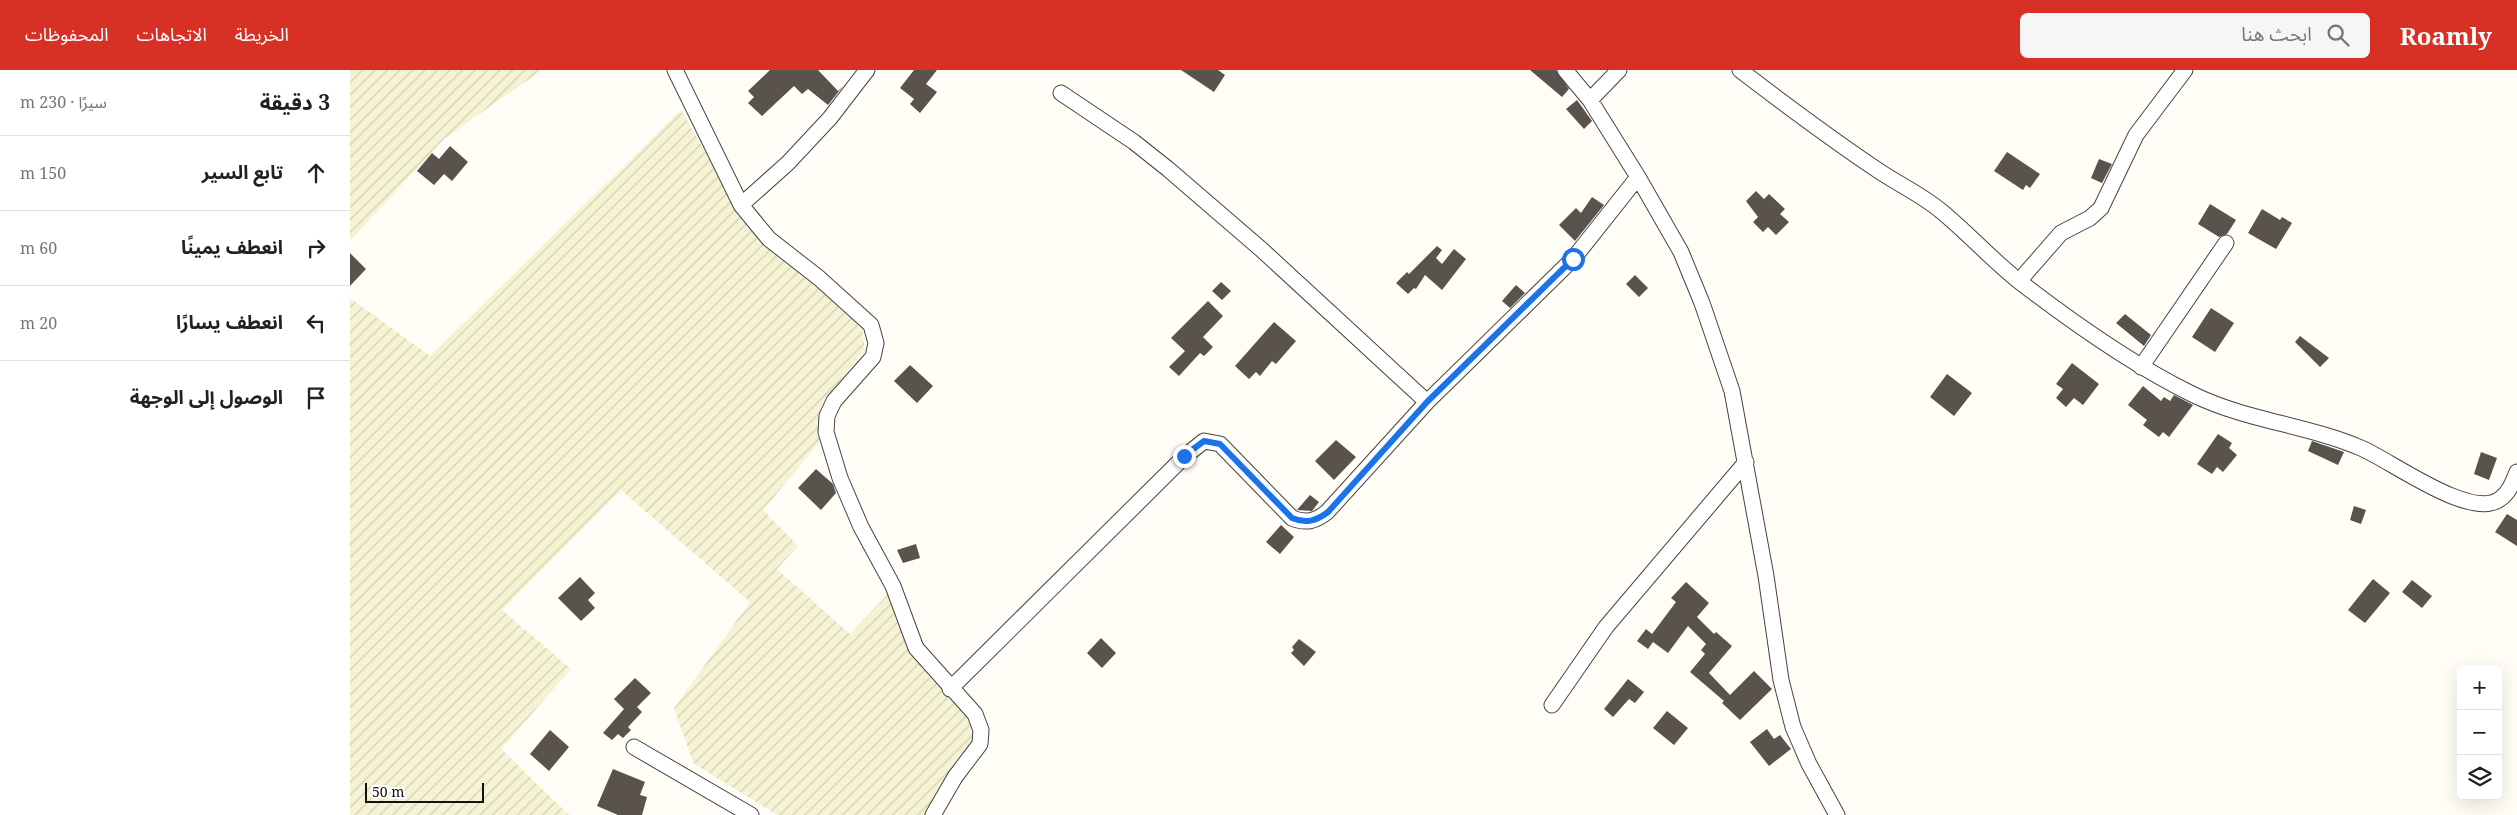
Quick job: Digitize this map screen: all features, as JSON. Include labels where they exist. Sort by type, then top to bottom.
[{"type":"street","points":[[675,70],[741,205],[769,239],[819,278],[871,325],[876,343],[874,356],[834,401],[827,416],[826,432],[840,478],[861,527],[893,586],[916,648],[950,689],[975,714],[981,730],[980,744],[955,777],[933,815]]},
{"type":"street","points":[[741,205],[788,163],[830,118],[867,70]]},
{"type":"street","points":[[1565,70],[1590,100],[1638,177],[1681,252],[1702,303],[1732,391],[1766,576],[1781,680],[1793,727],[1809,764],[1837,815]]},
{"type":"street","points":[[1590,100],[1619,70]]},
{"type":"street","points":[[1740,70],[1801,117],[1939,210],[2019,281],[2141,367],[2218,406],[2246,416],[2304,428],[2363,448],[2438,491],[2466,502],[2485,503],[2501,499],[2509,489],[2517,472]]},
{"type":"street","points":[[2019,281],[2061,233],[2090,218],[2101,208],[2136,135],[2185,70]]},
{"type":"street","points":[[1061,93],[1134,142],[1168,169],[1262,250],[1427,402]]},
{"type":"street","points":[[950,689],[1194,447],[1204,441],[1220,444],[1292,518],[1302,522],[1309,522],[1328,512],[1427,402],[1563,270],[1638,177]]},
{"type":"street","points":[[2141,367],[2226,243]]},
{"type":"street","points":[[1552,705],[1606,627],[1746,462]]},
{"type":"street","points":[[634,747],[751,815]]},
{"type":"shaded area","points":[[350,70],[542,70],[444,139],[350,241]]},
{"type":"shaded area","points":[[681,110],[749,227],[862,328],[865,349],[822,403],[819,443],[763,510],[798,546],[777,569],[850,634],[891,591],[913,653],[968,715],[976,735],[927,815],[777,815],[693,763],[674,708],[750,602],[621,490],[502,610],[571,669],[501,749],[569,815],[350,815],[350,298],[430,356]]},
{"type":"building","points":[[770,70],[818,70],[838,91],[843,86],[828,105],[808,89],[802,94],[794,86],[762,116],[748,103],[754,97],[748,91]]},
{"type":"building","points":[[914,70],[937,70],[926,84],[937,92],[920,113],[910,104],[914,99],[900,88]]},
{"type":"building","points":[[1181,70],[1218,70],[1225,75],[1214,92]]},
{"type":"building","points":[[1530,70],[1556,70],[1569,89],[1562,97]]},
{"type":"building","points":[[1577,100],[1592,121],[1584,129],[1566,109]]},
{"type":"building","points":[[450,146],[468,162],[452,181],[444,174],[434,185],[417,171],[432,153],[439,159]]},
{"type":"building","points":[[2007,152],[2040,174],[2030,188],[2026,185],[2023,190],[1994,171]]},
{"type":"building","points":[[2099,159],[2112,164],[2102,183],[2091,178]]},
{"type":"building","points":[[1756,191],[1764,199],[1769,194],[1785,209],[1780,214],[1789,222],[1776,235],[1768,227],[1763,232],[1753,222],[1758,217],[1746,201]]},
{"type":"building","points":[[1592,197],[1604,205],[1575,241],[1559,225],[1576,208],[1581,213]]},
{"type":"building","points":[[2210,204],[2236,220],[2227,234],[2219,237],[2198,224]]},
{"type":"building","points":[[2262,209],[2280,220],[2282,217],[2292,223],[2276,249],[2248,233]]},
{"type":"building","points":[[1437,246],[1442,250],[1436,258],[1442,264],[1454,249],[1466,259],[1442,290],[1425,275],[1416,289],[1414,288],[1408,294],[1396,283],[1407,272],[1409,274]]},
{"type":"building","points":[[350,253],[366,269],[350,286]]},
{"type":"building","points":[[1635,275],[1648,288],[1639,297],[1626,284]]},
{"type":"building","points":[[1221,282],[1231,291],[1222,300],[1212,291]]},
{"type":"building","points":[[1516,285],[1525,293],[1510,308],[1502,301]]},
{"type":"building","points":[[1208,301],[1223,316],[1203,337],[1213,347],[1204,356],[1200,353],[1179,376],[1169,367],[1185,351],[1171,338]]},
{"type":"building","points":[[2211,308],[2234,323],[2215,352],[2192,337]]},
{"type":"building","points":[[2125,314],[2151,335],[2144,346],[2116,323]]},
{"type":"building","points":[[1274,322],[1296,341],[1276,364],[1272,361],[1260,376],[1256,372],[1249,379],[1235,366]]},
{"type":"building","points":[[2300,336],[2329,358],[2320,367],[2295,342]]},
{"type":"building","points":[[2072,363],[2099,384],[2083,405],[2074,398],[2066,407],[2056,398],[2063,389],[2056,384]]},
{"type":"building","points":[[910,365],[933,386],[917,403],[894,381]]},
{"type":"building","points":[[1947,374],[1972,393],[1954,416],[1930,397]]},
{"type":"building","points":[[2143,386],[2161,401],[2164,397],[2170,401],[2174,395],[2193,405],[2169,437],[2163,432],[2159,437],[2143,425],[2147,420],[2128,405]]},
{"type":"building","points":[[2218,434],[2232,443],[2229,448],[2237,455],[2223,472],[2217,467],[2212,474],[2197,464]]},
{"type":"building","points":[[1336,440],[1356,457],[1334,480],[1315,461]]},
{"type":"building","points":[[2312,441],[2344,452],[2338,465],[2308,451]]},
{"type":"building","points":[[2481,452],[2497,458],[2489,480],[2474,474]]},
{"type":"building","points":[[816,469],[833,484],[836,493],[821,510],[798,488]]},
{"type":"building","points":[[1310,495],[1319,502],[1312,511],[1297,510]]},
{"type":"building","points":[[2354,506],[2366,510],[2361,524],[2350,520]]},
{"type":"building","points":[[2507,514],[2517,520],[2517,546],[2495,532]]},
{"type":"building","points":[[1281,525],[1294,537],[1280,554],[1266,542]]},
{"type":"building","points":[[916,544],[920,558],[903,563],[897,550]]},
{"type":"building","points":[[580,577],[595,593],[588,600],[595,608],[581,621],[558,598]]},
{"type":"building","points":[[2373,579],[2390,593],[2365,623],[2348,610]]},
{"type":"building","points":[[2412,580],[2432,596],[2422,608],[2402,592]]},
{"type":"building","points":[[1686,582],[1709,603],[1697,617],[1714,634],[1716,632],[1732,646],[1709,673],[1730,695],[1754,671],[1772,689],[1740,720],[1722,703],[1724,701],[1690,672],[1705,654],[1701,650],[1706,644],[1688,626],[1668,653],[1653,642],[1648,649],[1637,641],[1646,629],[1652,634],[1676,602],[1671,598]]},
{"type":"building","points":[[1101,638],[1116,653],[1102,668],[1087,653]]},
{"type":"building","points":[[1299,639],[1316,652],[1304,666],[1291,653],[1294,650],[1292,647]]},
{"type":"building","points":[[635,678],[651,693],[637,707],[642,712],[628,727],[631,730],[623,738],[618,734],[612,740],[603,733],[624,709],[614,699]]},
{"type":"building","points":[[1628,679],[1644,692],[1635,703],[1629,699],[1613,717],[1604,709]]},
{"type":"building","points":[[1667,711],[1688,728],[1674,745],[1653,728]]},
{"type":"building","points":[[1767,729],[1774,739],[1780,735],[1791,749],[1769,766],[1750,742]]},
{"type":"building","points":[[550,730],[569,747],[549,771],[530,754]]},
{"type":"building","points":[[613,769],[645,782],[640,795],[647,797],[642,815],[618,815],[597,806]]},
{"type":"route","points":[[1184,456],[1204,441],[1220,444],[1292,518],[1302,522],[1319,519],[1328,512],[1427,402],[1553,281],[1573,259]]}]
